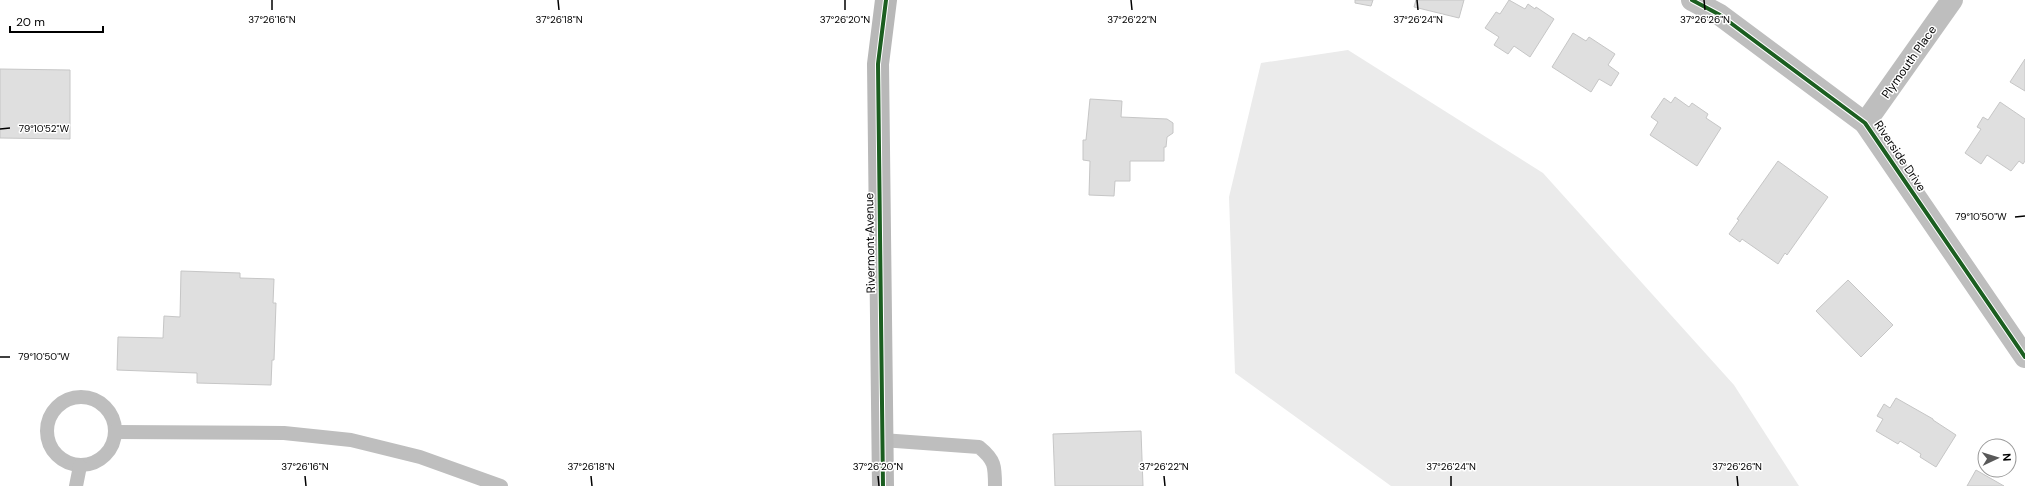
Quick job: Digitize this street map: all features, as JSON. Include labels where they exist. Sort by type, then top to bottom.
[{"type":"main road","name":"Rivermont Avenue","points":[[883,486],[878,64],[886,0]]},
{"type":"street","name":"Riverside Drive","points":[[1692,0],[1720,16],[1865,123],[2025,356]]},
{"type":"street","name":"Plymouth Place","points":[[1865,123],[1952,0]]},
{"type":"lane","points":[[82,396],[95,399],[106,407],[113,419],[115,432],[112,446],[104,457],[93,464],[80,466],[66,463],[55,455],[48,444],[46,430],[49,417],[57,406],[68,399],[82,396]]},
{"type":"lane","points":[[115,432],[284,433],[351,440],[420,457],[501,486]]},
{"type":"lane","points":[[882,440],[979,447],[990,456],[995,467],[995,486]]},
{"type":"lane","points":[[76,486],[80,466]]},
{"type":"shaded area","points":[[1348,50],[1543,173],[1734,385],[1799,486],[1391,486],[1235,373],[1229,197],[1261,63]]},
{"type":"building","points":[[1355,0],[1373,0],[1371,6],[1355,3]]},
{"type":"building","points":[[1416,0],[1464,0],[1459,18],[1414,7]]},
{"type":"building","points":[[1509,0],[1525,9],[1528,4],[1535,9],[1536,7],[1554,19],[1530,57],[1514,46],[1508,54],[1494,45],[1499,37],[1485,28],[1496,12],[1500,14]]},
{"type":"building","points":[[1573,33],[1586,41],[1589,37],[1615,54],[1608,65],[1619,73],[1611,86],[1599,79],[1591,92],[1552,67]]},
{"type":"building","points":[[2025,59],[2025,91],[2010,82]]},
{"type":"building","points":[[0,69],[70,70],[70,139],[0,138]]},
{"type":"building","points":[[1675,97],[1689,107],[1692,103],[1708,114],[1706,118],[1721,128],[1697,166],[1650,135],[1658,122],[1651,117],[1664,98],[1671,103]]},
{"type":"building","points":[[1090,99],[1122,101],[1121,117],[1167,119],[1173,123],[1173,133],[1167,137],[1166,147],[1164,147],[1164,161],[1130,161],[1130,181],[1115,181],[1114,196],[1089,195],[1090,161],[1083,160],[1083,140],[1086,140]]},
{"type":"building","points":[[2000,102],[2025,119],[2025,161],[2023,164],[2019,161],[2011,171],[1987,155],[1981,164],[1965,153],[1981,129],[1977,127],[1983,117],[1988,120]]},
{"type":"building","points":[[1778,161],[1828,197],[1787,255],[1785,253],[1778,264],[1742,239],[1740,242],[1729,234],[1739,220],[1737,219]]},
{"type":"building","points":[[181,271],[240,273],[240,278],[274,279],[273,303],[276,303],[274,360],[272,360],[271,385],[197,383],[197,373],[117,370],[118,337],[163,338],[164,316],[180,317]]},
{"type":"building","points":[[1848,280],[1893,325],[1861,357],[1816,311]]},
{"type":"building","points":[[1896,398],[1933,419],[1956,435],[1936,467],[1920,457],[1921,454],[1900,441],[1898,444],[1876,431],[1883,419],[1877,416],[1884,404],[1890,408]]},
{"type":"building","points":[[1141,431],[1143,486],[1055,486],[1053,434]]},
{"type":"building","points":[[1976,470],[1977,478],[1990,478],[2004,486],[1967,486]]},
{"type":"cycle path","points":[[883,486],[878,64],[886,0]]},
{"type":"cycle path","points":[[1692,0],[1720,15],[1865,123],[2025,357]]}]
